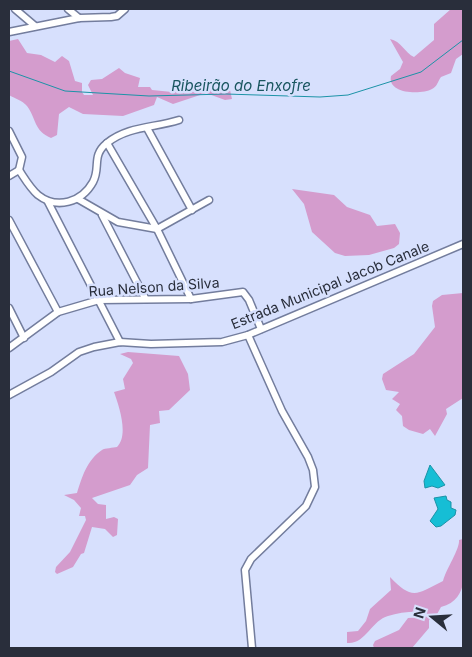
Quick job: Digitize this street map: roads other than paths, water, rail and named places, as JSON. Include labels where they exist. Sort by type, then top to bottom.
[{"type":"street","points":[[16,9],[35,26]]},
{"type":"street","points":[[68,9],[78,18]]},
{"type":"street","points":[[9,32],[78,18],[117,16],[125,9]]},
{"type":"street","points":[[48,202],[71,202],[78,199],[93,183],[97,155],[107,143],[131,129],[147,128],[179,120]]},
{"type":"street","points":[[147,128],[192,210]]},
{"type":"street","points":[[9,131],[22,157],[19,170],[30,187],[48,202],[120,342]]},
{"type":"street","points":[[107,143],[157,229],[191,298]]},
{"type":"street","points":[[9,176],[19,170]]},
{"type":"street","points":[[78,199],[101,214],[118,222],[157,229],[209,200]]},
{"type":"street","points":[[101,214],[145,298]]},
{"type":"street","points":[[9,220],[58,312]]},
{"type":"street","points":[[111,231],[118,222]]},
{"type":"street","name":"Estrada Municipal Jacob Canale","points":[[9,395],[51,372],[79,352],[94,347],[120,342],[152,344],[222,342],[248,335],[463,244]]},
{"type":"street","name":"Rua Nelson da Silva","points":[[9,348],[58,312],[99,300],[191,298],[243,292],[249,300],[261,329]]},
{"type":"street","points":[[9,308],[24,338]]},
{"type":"street","points":[[248,335],[282,411],[308,457],[313,470],[315,487],[306,506],[251,559],[245,570],[252,648]]},
{"type":"water","points":[[430,465],[445,485],[438,488],[432,486],[425,488],[424,481]]},
{"type":"water","points":[[446,496],[447,500],[451,502],[451,508],[456,510],[455,515],[441,526],[436,527],[430,521],[438,509],[434,498]]},
{"type":"waterway","name":"Ribeirão do Enxofre","points":[[9,71],[65,91],[149,96],[226,94],[320,97],[348,95],[421,72],[463,40]]}]
